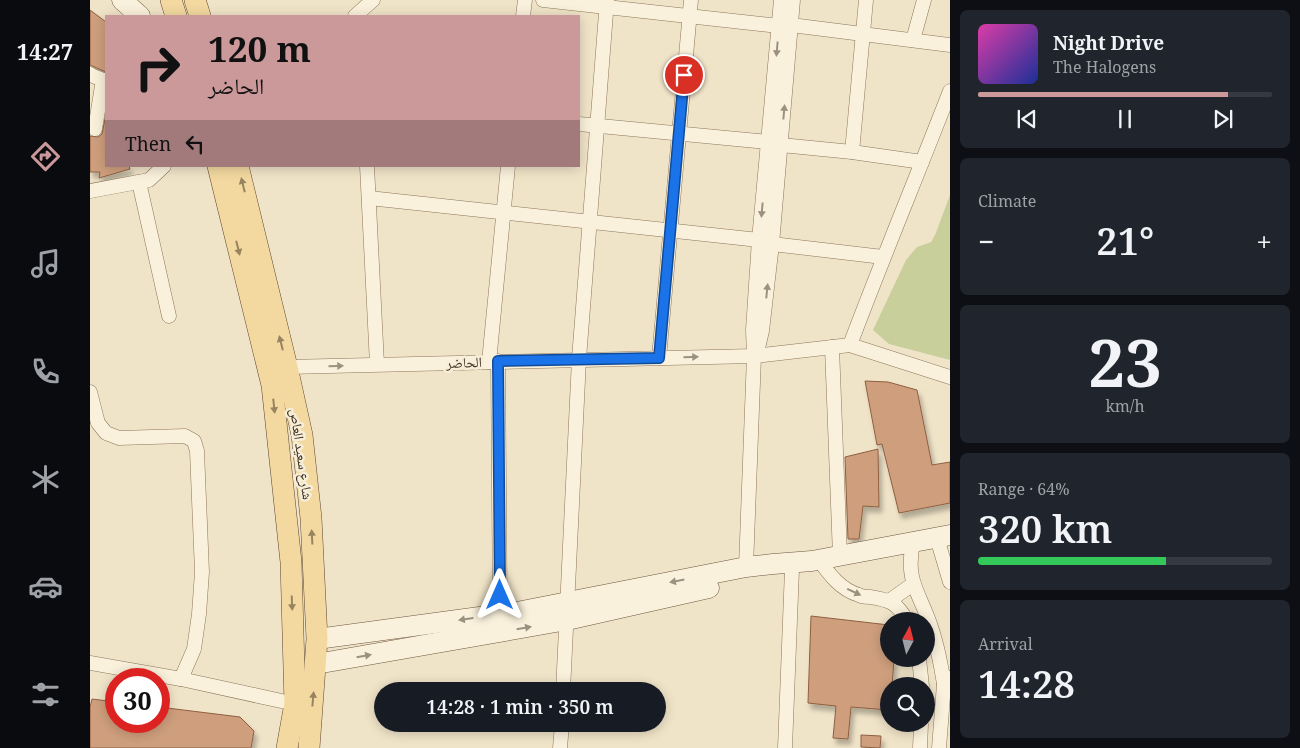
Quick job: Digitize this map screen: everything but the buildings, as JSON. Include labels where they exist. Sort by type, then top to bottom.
[{"type":"main road","points":[[122,0],[139,15]]},
{"type":"main road","points":[[171,0],[176,15]]},
{"type":"main road","points":[[195,0],[200,15]]},
{"type":"main road","points":[[218,167],[272,385],[291,562],[295,704],[287,748]]},
{"type":"main road","name":"شارع سعيد العاص","points":[[238,167],[302,436],[311,518],[317,639],[309,748]]},
{"type":"main road","points":[[317,639],[500,615],[568,611],[746,567],[816,560],[943,536]]},
{"type":"main road","points":[[316,664],[568,611],[792,569],[816,560]]},
{"type":"street","points":[[358,15],[373,0]]},
{"type":"street","points":[[523,15],[525,0]]},
{"type":"street","points":[[543,0],[606,4],[690,16],[950,45]]},
{"type":"street","points":[[659,358],[691,0]]},
{"type":"street","points":[[781,0],[785,26]]},
{"type":"street","points":[[746,567],[754,356],[762,332],[766,242],[785,26],[794,0]]},
{"type":"street","points":[[852,152],[866,0]]},
{"type":"street","points":[[913,40],[924,0]]},
{"type":"street","points":[[564,682],[579,359],[606,4]]},
{"type":"street","points":[[90,74],[105,80],[94,129]]},
{"type":"street","points":[[950,91],[850,345],[950,377]]},
{"type":"street","points":[[580,124],[852,152],[922,162]]},
{"type":"street","points":[[90,191],[149,180],[163,167]]},
{"type":"street","points":[[367,167],[377,364]]},
{"type":"street","points":[[500,615],[494,361],[508,167]]},
{"type":"street","points":[[139,182],[169,316]]},
{"type":"street","points":[[369,198],[670,230],[883,258]]},
{"type":"street","name":"الحاضر","points":[[287,367],[754,356],[850,345]]},
{"type":"street","points":[[832,347],[840,556]]},
{"type":"street","points":[[90,392],[98,423],[106,433],[119,438],[185,436],[194,441],[196,446],[202,572],[194,649],[182,679]]},
{"type":"street","points":[[943,536],[950,582]]},
{"type":"street","points":[[913,543],[910,562],[913,584],[936,642],[944,684]]},
{"type":"street","points":[[816,560],[847,589],[859,596],[889,601],[901,612]]},
{"type":"street","points":[[785,748],[792,569]]},
{"type":"street","points":[[889,601],[913,584]]},
{"type":"street","points":[[90,662],[182,679],[295,704]]},
{"type":"street","points":[[939,748],[944,684],[950,664]]},
{"type":"street","points":[[560,748],[561,732]]},
{"type":"street","points":[[920,748],[921,732]]},
{"type":"green space","points":[[950,195],[950,360],[889,344],[873,330],[906,260],[917,247],[931,242],[935,235]]},
{"type":"route","points":[[500,595],[498,361],[659,358],[684,75]]}]
